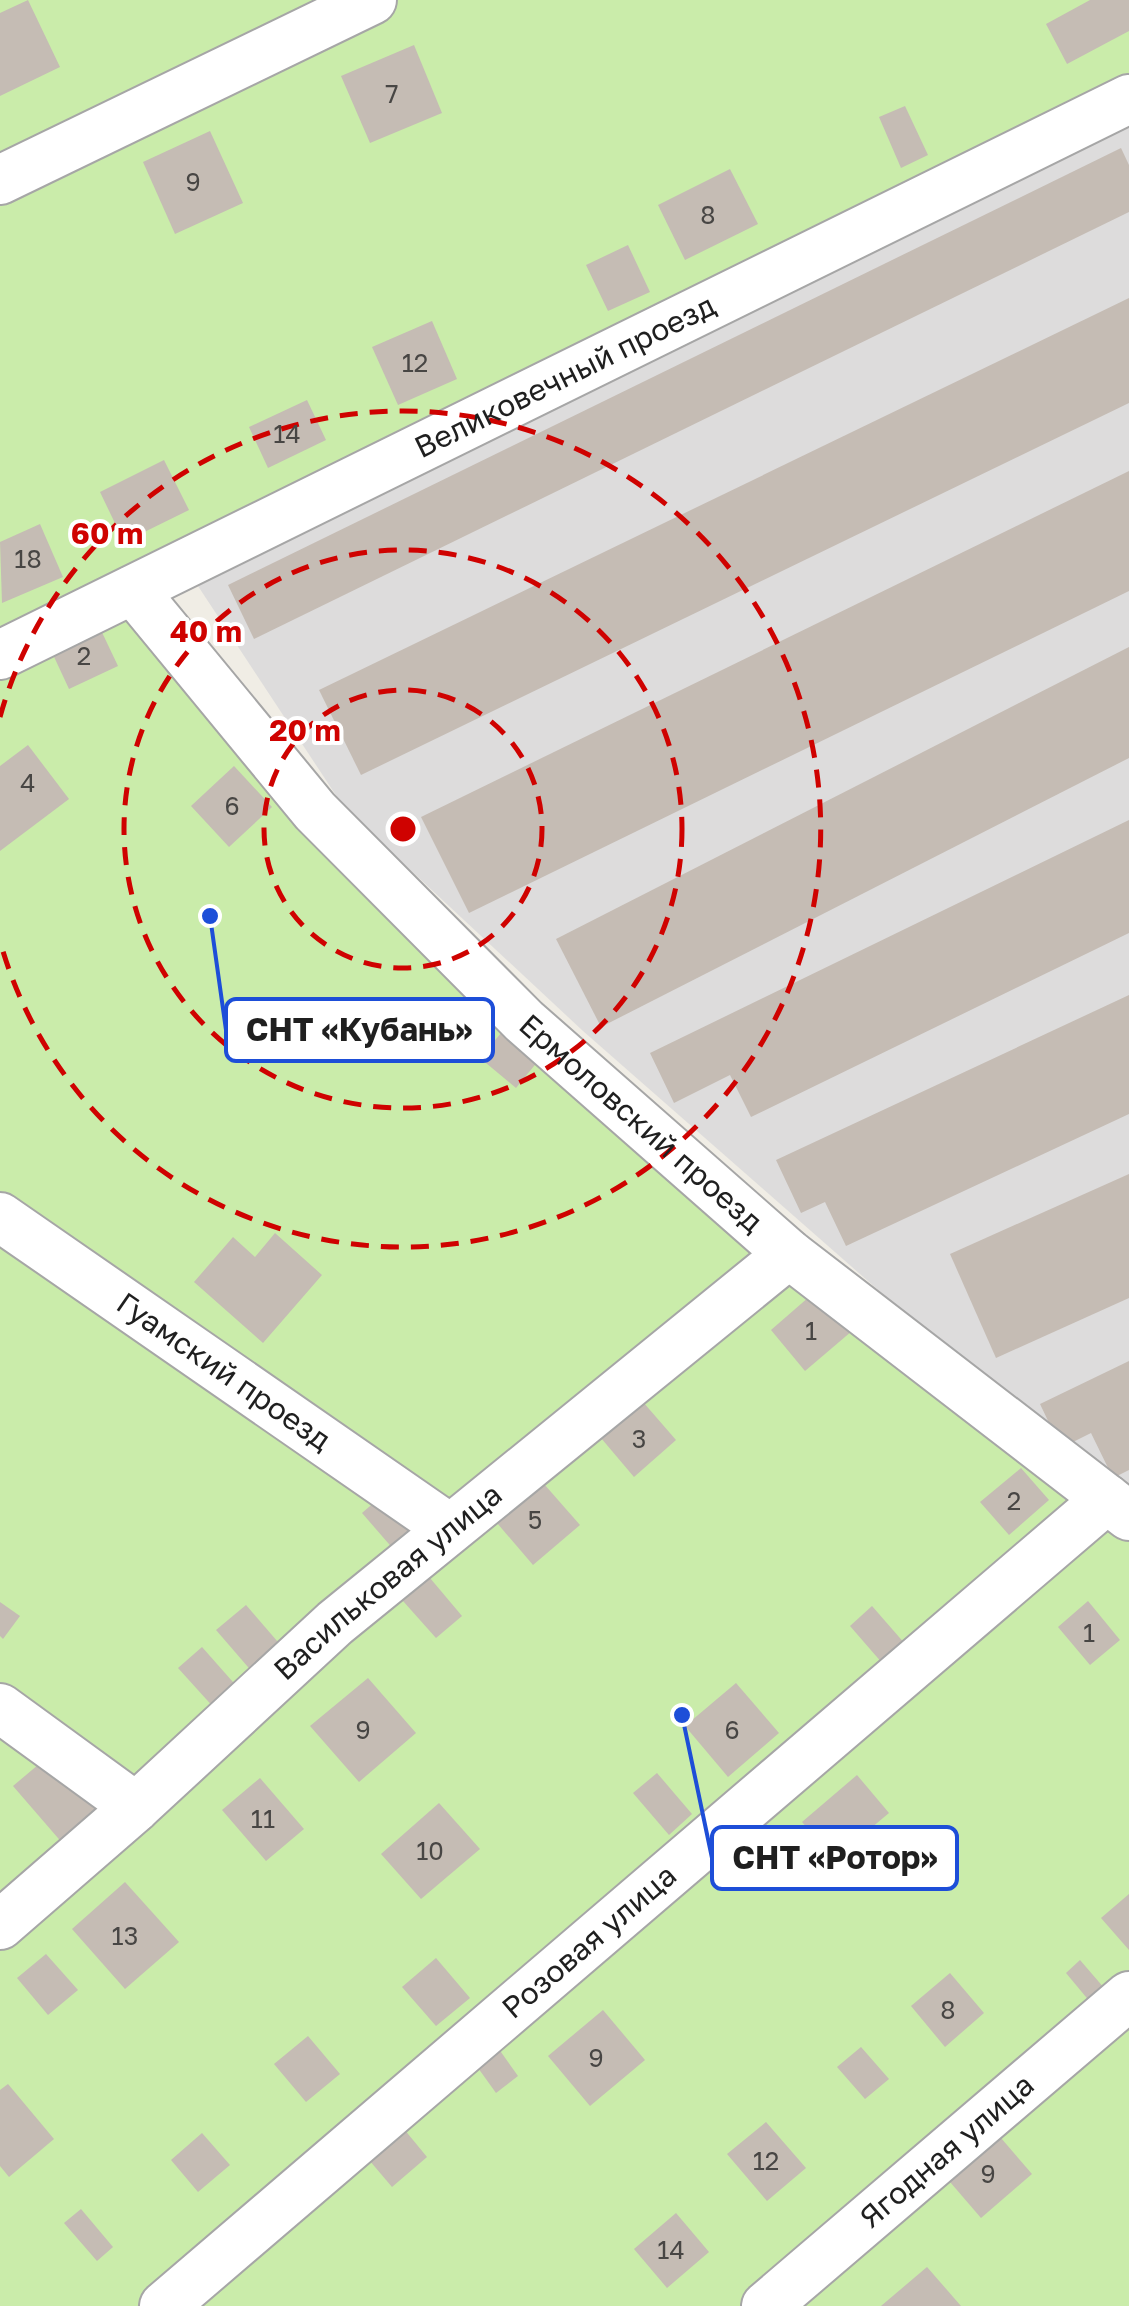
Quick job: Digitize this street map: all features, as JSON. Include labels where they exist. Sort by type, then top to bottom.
[{"type":"street","points":[[0,180],[372,0]]},
{"type":"street","name":"Великовечный проезд","points":[[0,656],[1129,99]]},
{"type":"street","name":"Ермоловский проезд","points":[[132,590],[314,811],[524,1021],[789,1254],[1118,1507]]},
{"type":"street","name":"Гуамский проезд","points":[[0,1216],[449,1528]]},
{"type":"street","name":"Васильковая улица","points":[[0,1925],[136,1807],[335,1622],[789,1254]]},
{"type":"street","name":"Розовая улица","points":[[164,2306],[1118,1507]]},
{"type":"street","points":[[0,1708],[136,1807]]},
{"type":"street","name":"Ягодная улица","points":[[766,2306],[1129,1996]]},
{"type":"shaded area","points":[[1129,118],[1129,1500],[1064,1453],[583,1031],[345,809],[194,580]]},
{"type":"green space","points":[[0,0],[1129,0],[1129,99],[133,590],[524,1021],[1129,1516],[1129,2306],[0,2306]]},
{"type":"building","points":[[28,0],[60,67],[0,96],[0,13]]},
{"type":"building","points":[[1090,0],[1129,0],[1129,31],[1067,64],[1046,24]]},
{"type":"building","points":[[414,45],[442,113],[370,143],[341,76]]},
{"type":"building","points":[[905,106],[928,155],[901,168],[879,117]]},
{"type":"building","points":[[210,131],[243,203],[175,234],[143,162]]},
{"type":"building","points":[[1121,148],[1129,165],[1129,212],[254,639],[228,585]]},
{"type":"building","points":[[730,169],[758,224],[685,260],[658,205]]},
{"type":"building","points":[[628,245],[650,292],[608,311],[586,265]]},
{"type":"building","points":[[1129,298],[1129,403],[361,775],[319,690]]},
{"type":"building","points":[[432,321],[457,379],[398,405],[372,347]]},
{"type":"building","points":[[307,400],[326,440],[268,468],[249,427]]},
{"type":"building","points":[[164,460],[189,510],[124,542],[100,492]]},
{"type":"building","points":[[1129,471],[1129,591],[469,913],[421,817]]},
{"type":"building","points":[[40,524],[63,577],[2,603],[0,542]]},
{"type":"building","points":[[98,624],[118,666],[69,689],[49,646]]},
{"type":"building","points":[[1129,647],[1129,758],[601,1027],[556,939]]},
{"type":"building","points":[[28,745],[69,799],[0,851],[0,766]]},
{"type":"building","points":[[234,766],[272,807],[229,847],[191,806]]},
{"type":"building","points":[[1129,820],[1129,933],[751,1117],[730,1075],[674,1103],[650,1053]]},
{"type":"building","points":[[1129,995],[1129,1114],[846,1246],[825,1202],[801,1213],[776,1160]]},
{"type":"building","points":[[507,1026],[543,1055],[516,1088],[480,1058]]},
{"type":"building","points":[[1129,1174],[1129,1298],[996,1358],[950,1254]]},
{"type":"building","points":[[275,1233],[322,1275],[263,1343],[194,1282],[233,1237],[255,1257]]},
{"type":"building","points":[[817,1290],[852,1331],[805,1371],[771,1330]]},
{"type":"building","points":[[1129,1361],[1129,1470],[1113,1478],[1091,1433],[1061,1448],[1040,1404]]},
{"type":"building","points":[[643,1402],[676,1440],[634,1477],[601,1438]]},
{"type":"building","points":[[1021,1468],[1049,1500],[1009,1535],[980,1502]]},
{"type":"building","points":[[537,1476],[580,1525],[533,1565],[491,1516]]},
{"type":"building","points":[[391,1488],[424,1526],[395,1551],[362,1513]]},
{"type":"building","points":[[430,1578],[462,1616],[436,1638],[403,1601]]},
{"type":"building","points":[[1088,1601],[1120,1640],[1090,1665],[1058,1627]]},
{"type":"building","points":[[0,1602],[20,1616],[3,1639],[0,1636]]},
{"type":"building","points":[[246,1605],[284,1649],[254,1674],[216,1630]]},
{"type":"building","points":[[872,1606],[906,1645],[883,1664],[850,1626]]},
{"type":"building","points":[[202,1647],[240,1690],[216,1710],[178,1668]]},
{"type":"building","points":[[368,1678],[416,1733],[359,1782],[310,1726]]},
{"type":"building","points":[[736,1683],[779,1733],[728,1777],[685,1726]]},
{"type":"building","points":[[51,1754],[102,1812],[64,1845],[13,1786]]},
{"type":"building","points":[[657,1773],[692,1814],[669,1835],[633,1793]]},
{"type":"building","points":[[857,1775],[889,1813],[834,1859],[802,1822]]},
{"type":"building","points":[[260,1778],[304,1829],[266,1861],[222,1810]]},
{"type":"building","points":[[439,1803],[480,1849],[421,1899],[381,1854]]},
{"type":"building","points":[[125,1882],[179,1942],[125,1989],[72,1929]]},
{"type":"building","points":[[1129,1894],[1129,1950],[1101,1918]]},
{"type":"building","points":[[46,1954],[78,1990],[48,2015],[17,1978]]},
{"type":"building","points":[[436,1958],[470,1998],[436,2026],[402,1987]]},
{"type":"building","points":[[1080,1960],[1111,1996],[1096,2009],[1066,1973]]},
{"type":"building","points":[[950,1973],[984,2013],[945,2047],[911,2006]]},
{"type":"building","points":[[603,2010],[645,2060],[590,2106],[548,2056]]},
{"type":"building","points":[[308,2036],[340,2074],[306,2102],[274,2064]]},
{"type":"building","points":[[496,2045],[518,2076],[496,2093],[473,2061]]},
{"type":"building","points":[[861,2047],[889,2079],[865,2099],[837,2067]]},
{"type":"building","points":[[8,2084],[54,2139],[9,2177],[0,2166],[0,2090]]},
{"type":"building","points":[[766,2122],[806,2168],[767,2201],[727,2154]]},
{"type":"building","points":[[399,2123],[427,2157],[392,2187],[364,2154]]},
{"type":"building","points":[[995,2131],[1032,2174],[981,2218],[944,2175]]},
{"type":"building","points":[[202,2133],[230,2165],[198,2192],[171,2160]]},
{"type":"building","points":[[81,2209],[113,2247],[97,2261],[64,2223]]},
{"type":"building","points":[[676,2213],[709,2252],[667,2288],[634,2249]]},
{"type":"building","points":[[927,2267],[961,2306],[881,2306]]},
{"type":"place","name":"СНТ «Кубань»","points":[[210,916]]},
{"type":"place","name":"СНТ «Ротор»","points":[[682,1715]]}]
